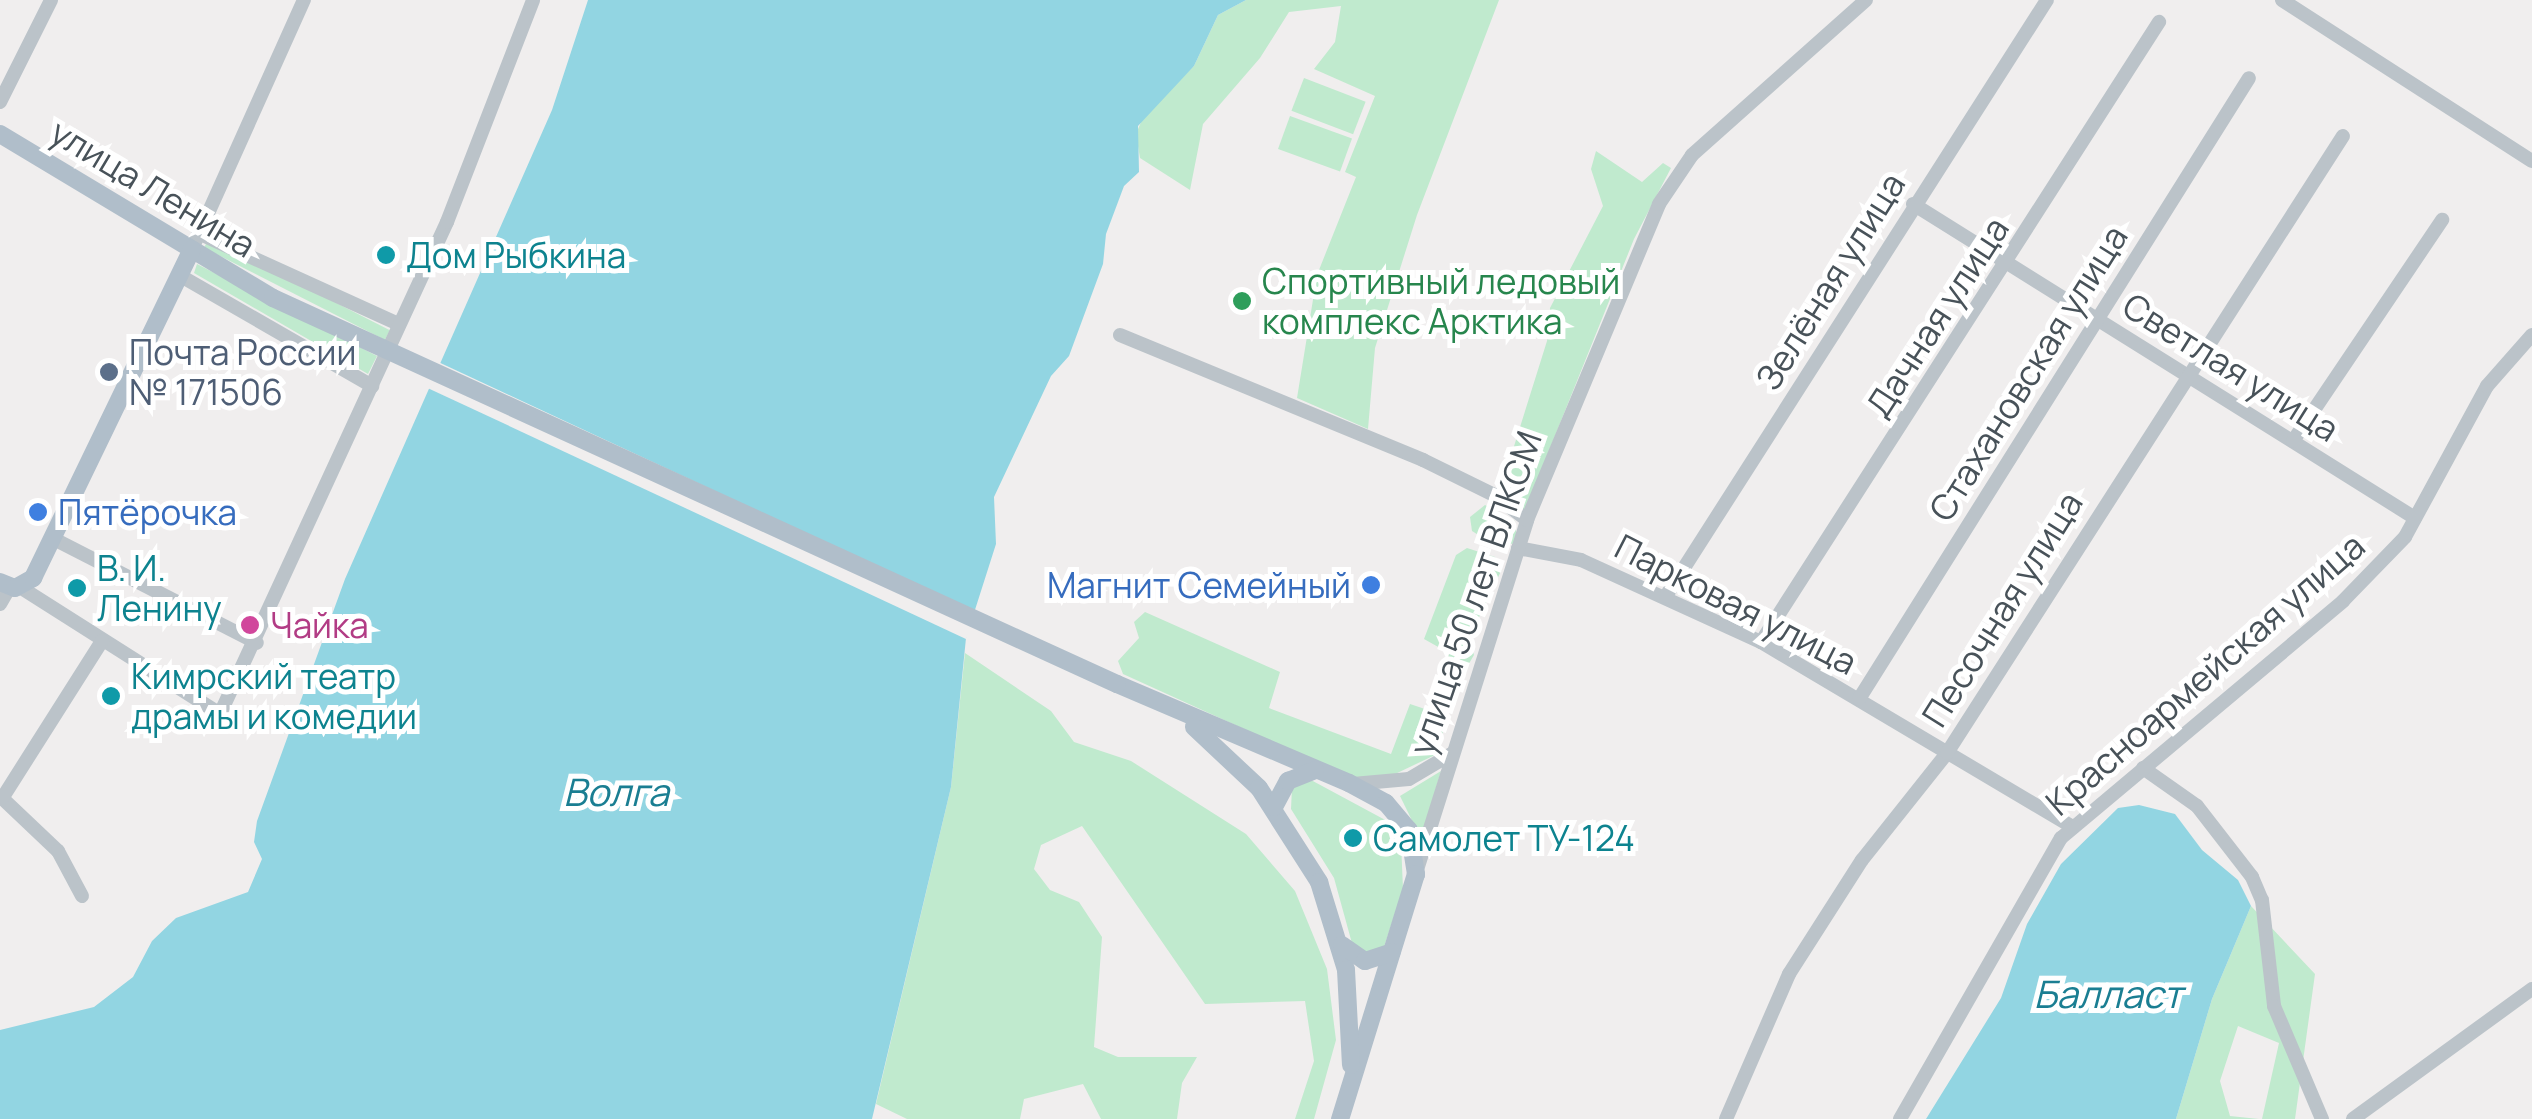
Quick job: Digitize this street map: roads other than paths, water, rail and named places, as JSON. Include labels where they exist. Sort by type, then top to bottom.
[{"type":"main road","name":"улица Ленина","points":[[0,134],[195,241],[273,298],[1169,709]]},
{"type":"main road","points":[[10,585],[32,580],[195,241]]},
{"type":"main road","points":[[1169,709],[1349,783],[1399,815],[1414,843],[1416,874]]},
{"type":"main road","points":[[1169,709],[1226,753],[1274,806],[1320,882],[1342,945],[1352,1021],[1348,1098]]},
{"type":"main road","points":[[1274,806],[1288,781],[1315,770]]},
{"type":"main road","name":"улица 50 лет ВЛКСМ","points":[[1340,1119],[1416,874]]},
{"type":"main road","points":[[1342,945],[1365,961],[1392,952]]},
{"type":"street","points":[[0,102],[50,0]]},
{"type":"street","points":[[304,0],[195,241],[399,324]]},
{"type":"street","points":[[0,604],[10,585],[220,714],[257,643],[448,222],[533,0]]},
{"type":"street","name":"улица 50 лет ВЛКСМ","points":[[1416,874],[1526,520],[1670,188],[1692,155],[1866,0]]},
{"type":"street","name":"Зелёная улица","points":[[1666,596],[2047,0]]},
{"type":"street","points":[[2282,0],[2532,160]]},
{"type":"street","name":"Дачная улица","points":[[1761,642],[2008,263],[2159,22]]},
{"type":"street","name":"Стахановская улица","points":[[1859,699],[2249,78]]},
{"type":"street","name":"Песочная улица","points":[[1726,1119],[1789,974],[1862,860],[1946,754],[2186,374],[2343,136]]},
{"type":"street","name":"Светлая улица","points":[[1914,204],[2416,518]]},
{"type":"street","points":[[2293,441],[2442,220]]},
{"type":"street","points":[[180,275],[372,386]]},
{"type":"street","points":[[1120,334],[1431,463],[1526,520]]},
{"type":"street","name":"Красноармейская улица","points":[[1900,1119],[2073,827],[2343,600],[2416,518],[2487,386],[2532,336]]},
{"type":"street","points":[[52,538],[257,643]]},
{"type":"street","name":"Парковая улица","points":[[1518,548],[1581,560],[1761,642],[2073,827]]},
{"type":"street","points":[[82,896],[58,851],[2,797],[102,641]]},
{"type":"street","points":[[1349,783],[1401,782],[1454,752]]},
{"type":"street","points":[[2143,768],[2197,806],[2252,877],[2262,900],[2274,1006],[2322,1119]]},
{"type":"street","points":[[2353,1119],[2532,990]]},
{"type":"water","name":"Волга","points":[[588,0],[1246,0],[1218,15],[1194,66],[1138,126],[1139,172],[1124,186],[1106,234],[1103,264],[1069,356],[1051,376],[994,497],[996,544],[966,638],[951,787],[872,1119],[0,1119],[0,1030],[94,1007],[133,977],[152,941],[176,918],[248,892],[262,859],[254,842],[257,821],[345,579],[552,110]]},
{"type":"water","name":"Балласт","points":[[2139,805],[2175,814],[2202,850],[2238,880],[2251,906],[2212,999],[2176,1119],[1926,1119],[2001,998],[2027,924],[2061,864],[2118,808]]},
{"type":"place","name":"Дом Рыбкина","points":[[386,255]]},
{"type":"place","name":"Спортивный ледовый комплекс Арктика","points":[[1242,301]]},
{"type":"place","name":"Почта России № 171506","points":[[109,372]]},
{"type":"place","name":"Пятёрочка","points":[[38,512]]},
{"type":"place","name":"Магнит Семейный","points":[[1371,585]]},
{"type":"place","name":"В. И. Ленину","points":[[77,588]]},
{"type":"place","name":"Чайка","points":[[250,625]]},
{"type":"place","name":"Кимрский театр драмы и комедии","points":[[111,696]]},
{"type":"place","name":"Самолет ТУ-124","points":[[1353,838]]}]
